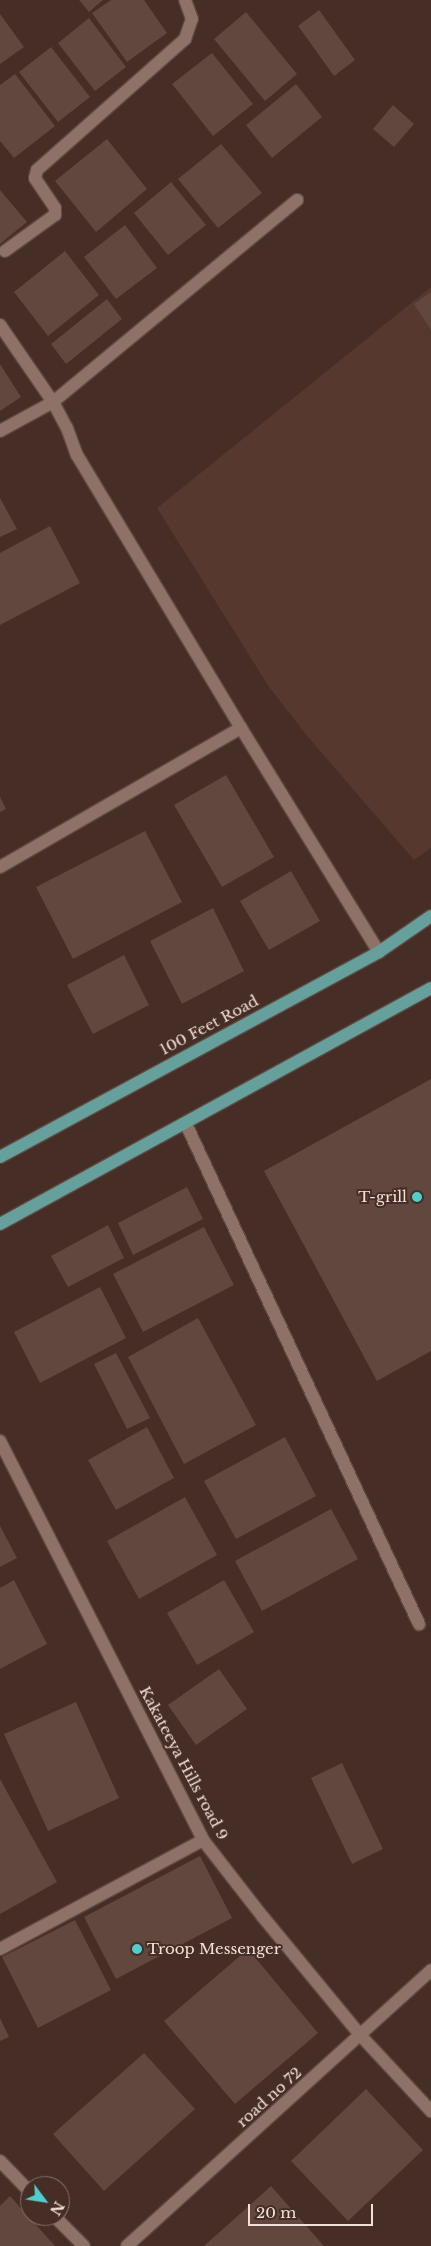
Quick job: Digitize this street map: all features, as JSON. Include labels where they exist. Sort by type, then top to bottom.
[{"type":"main road","name":"100 Feet Road","points":[[0,1157],[379,952],[431,916]]},
{"type":"main road","points":[[0,1224],[186,1124],[431,988]]},
{"type":"street","points":[[5,251],[55,215],[55,208],[35,178],[37,170],[185,39],[192,19],[186,0]]},
{"type":"street","points":[[0,431],[53,402],[297,200]]},
{"type":"street","points":[[0,325],[53,402],[77,455],[241,728],[379,952]]},
{"type":"street","points":[[0,867],[241,728]]},
{"type":"street","points":[[186,1124],[419,1624]]},
{"type":"street","name":"Kakateeya Hills road 9","points":[[0,1441],[204,1840],[263,1917],[361,2036],[431,2111]]},
{"type":"street","points":[[0,1949],[204,1840]]},
{"type":"street","name":"road no 72","points":[[127,2246],[361,2036],[431,1970]]},
{"type":"street","points":[[0,2161],[20,2182]]},
{"type":"street","points":[[64,2226],[84,2246]]},
{"type":"shaded area","points":[[431,287],[431,848],[414,860],[308,737],[269,687],[157,508]]},
{"type":"building","points":[[79,0],[103,0],[89,12]]},
{"type":"building","points":[[111,0],[144,0],[167,33],[127,62],[92,13]]},
{"type":"building","points":[[319,10],[355,60],[334,76],[298,26]]},
{"type":"building","points":[[246,12],[297,74],[265,101],[214,39]]},
{"type":"building","points":[[0,14],[24,47],[0,64]]},
{"type":"building","points":[[89,18],[126,67],[95,91],[58,43]]},
{"type":"building","points":[[51,47],[90,97],[58,122],[19,72]]},
{"type":"building","points":[[212,53],[253,104],[213,136],[172,84]]},
{"type":"building","points":[[15,74],[55,126],[14,158],[0,141],[0,85]]},
{"type":"building","points":[[296,84],[322,117],[272,158],[246,125]]},
{"type":"building","points":[[393,105],[414,124],[394,147],[373,129]]},
{"type":"building","points":[[107,139],[147,189],[96,232],[55,181]]},
{"type":"building","points":[[221,144],[262,193],[218,228],[178,179]]},
{"type":"building","points":[[171,182],[206,225],[168,255],[134,213]]},
{"type":"building","points":[[0,190],[27,222],[0,244]]},
{"type":"building","points":[[125,225],[157,268],[116,299],[84,257]]},
{"type":"building","points":[[65,251],[99,295],[48,336],[14,292]]},
{"type":"building","points":[[431,292],[431,330],[414,304]]},
{"type":"building","points":[[107,299],[122,319],[66,364],[51,344]]},
{"type":"building","points":[[0,364],[21,397],[0,411]]},
{"type":"building","points":[[0,498],[17,529],[0,537]]},
{"type":"building","points":[[50,526],[80,583],[0,625],[0,553]]},
{"type":"building","points":[[226,775],[274,857],[222,887],[174,805]]},
{"type":"building","points":[[0,797],[6,809],[0,812]]},
{"type":"building","points":[[145,831],[182,902],[73,959],[36,887]]},
{"type":"building","points":[[291,871],[320,921],[269,950],[240,901]]},
{"type":"building","points":[[213,908],[244,971],[182,1004],[150,941]]},
{"type":"building","points":[[124,955],[149,1005],[93,1034],[67,985]]},
{"type":"building","points":[[431,1079],[431,1351],[377,1381],[264,1171]]},
{"type":"building","points":[[187,1187],[203,1219],[133,1255],[118,1223]]},
{"type":"building","points":[[108,1225],[124,1258],[68,1287],[51,1256]]},
{"type":"building","points":[[204,1227],[234,1285],[143,1332],[113,1274]]},
{"type":"building","points":[[100,1287],[126,1338],[40,1383],[14,1332]]},
{"type":"building","points":[[198,1318],[256,1425],[184,1464],[128,1357]]},
{"type":"building","points":[[116,1353],[150,1418],[127,1429],[94,1364]]},
{"type":"building","points":[[147,1427],[174,1478],[116,1510],[88,1460]]},
{"type":"building","points":[[285,1437],[316,1496],[236,1539],[204,1481]]},
{"type":"building","points":[[185,1497],[217,1555],[139,1599],[107,1541]]},
{"type":"building","points":[[331,1509],[358,1559],[262,1611],[235,1561]]},
{"type":"building","points":[[0,1526],[17,1558],[0,1567]]},
{"type":"building","points":[[14,1580],[47,1644],[0,1669],[0,1588]]},
{"type":"building","points":[[224,1580],[254,1632],[197,1665],[167,1613]]},
{"type":"building","points":[[219,1669],[247,1709],[196,1745],[168,1705]]},
{"type":"building","points":[[76,1702],[119,1798],[48,1831],[4,1734]]},
{"type":"building","points":[[342,1763],[383,1849],[352,1864],[311,1778]]},
{"type":"building","points":[[0,1779],[57,1882],[0,1914]]},
{"type":"building","name":"Troop Messenger","points":[[200,1856],[232,1918],[116,1979],[84,1917]]},
{"type":"building","points":[[75,1920],[111,1990],[38,2028],[2,1957]]},
{"type":"building","points":[[248,1949],[318,2033],[235,2104],[164,2021]]},
{"type":"building","points":[[0,2018],[9,2037],[0,2041]]},
{"type":"building","points":[[144,2053],[195,2109],[104,2191],[53,2134]]},
{"type":"building","points":[[366,2089],[423,2150],[348,2221],[291,2161]]},
{"type":"building","points":[[271,2186],[324,2246],[204,2246]]},
{"type":"building","points":[[10,2196],[20,2207],[20,2226],[37,2226],[55,2246],[0,2246],[0,2206]]},
{"type":"place","name":"T-grill","points":[[417,1197]]},
{"type":"place","name":"Troop Messenger","points":[[137,1949]]}]
